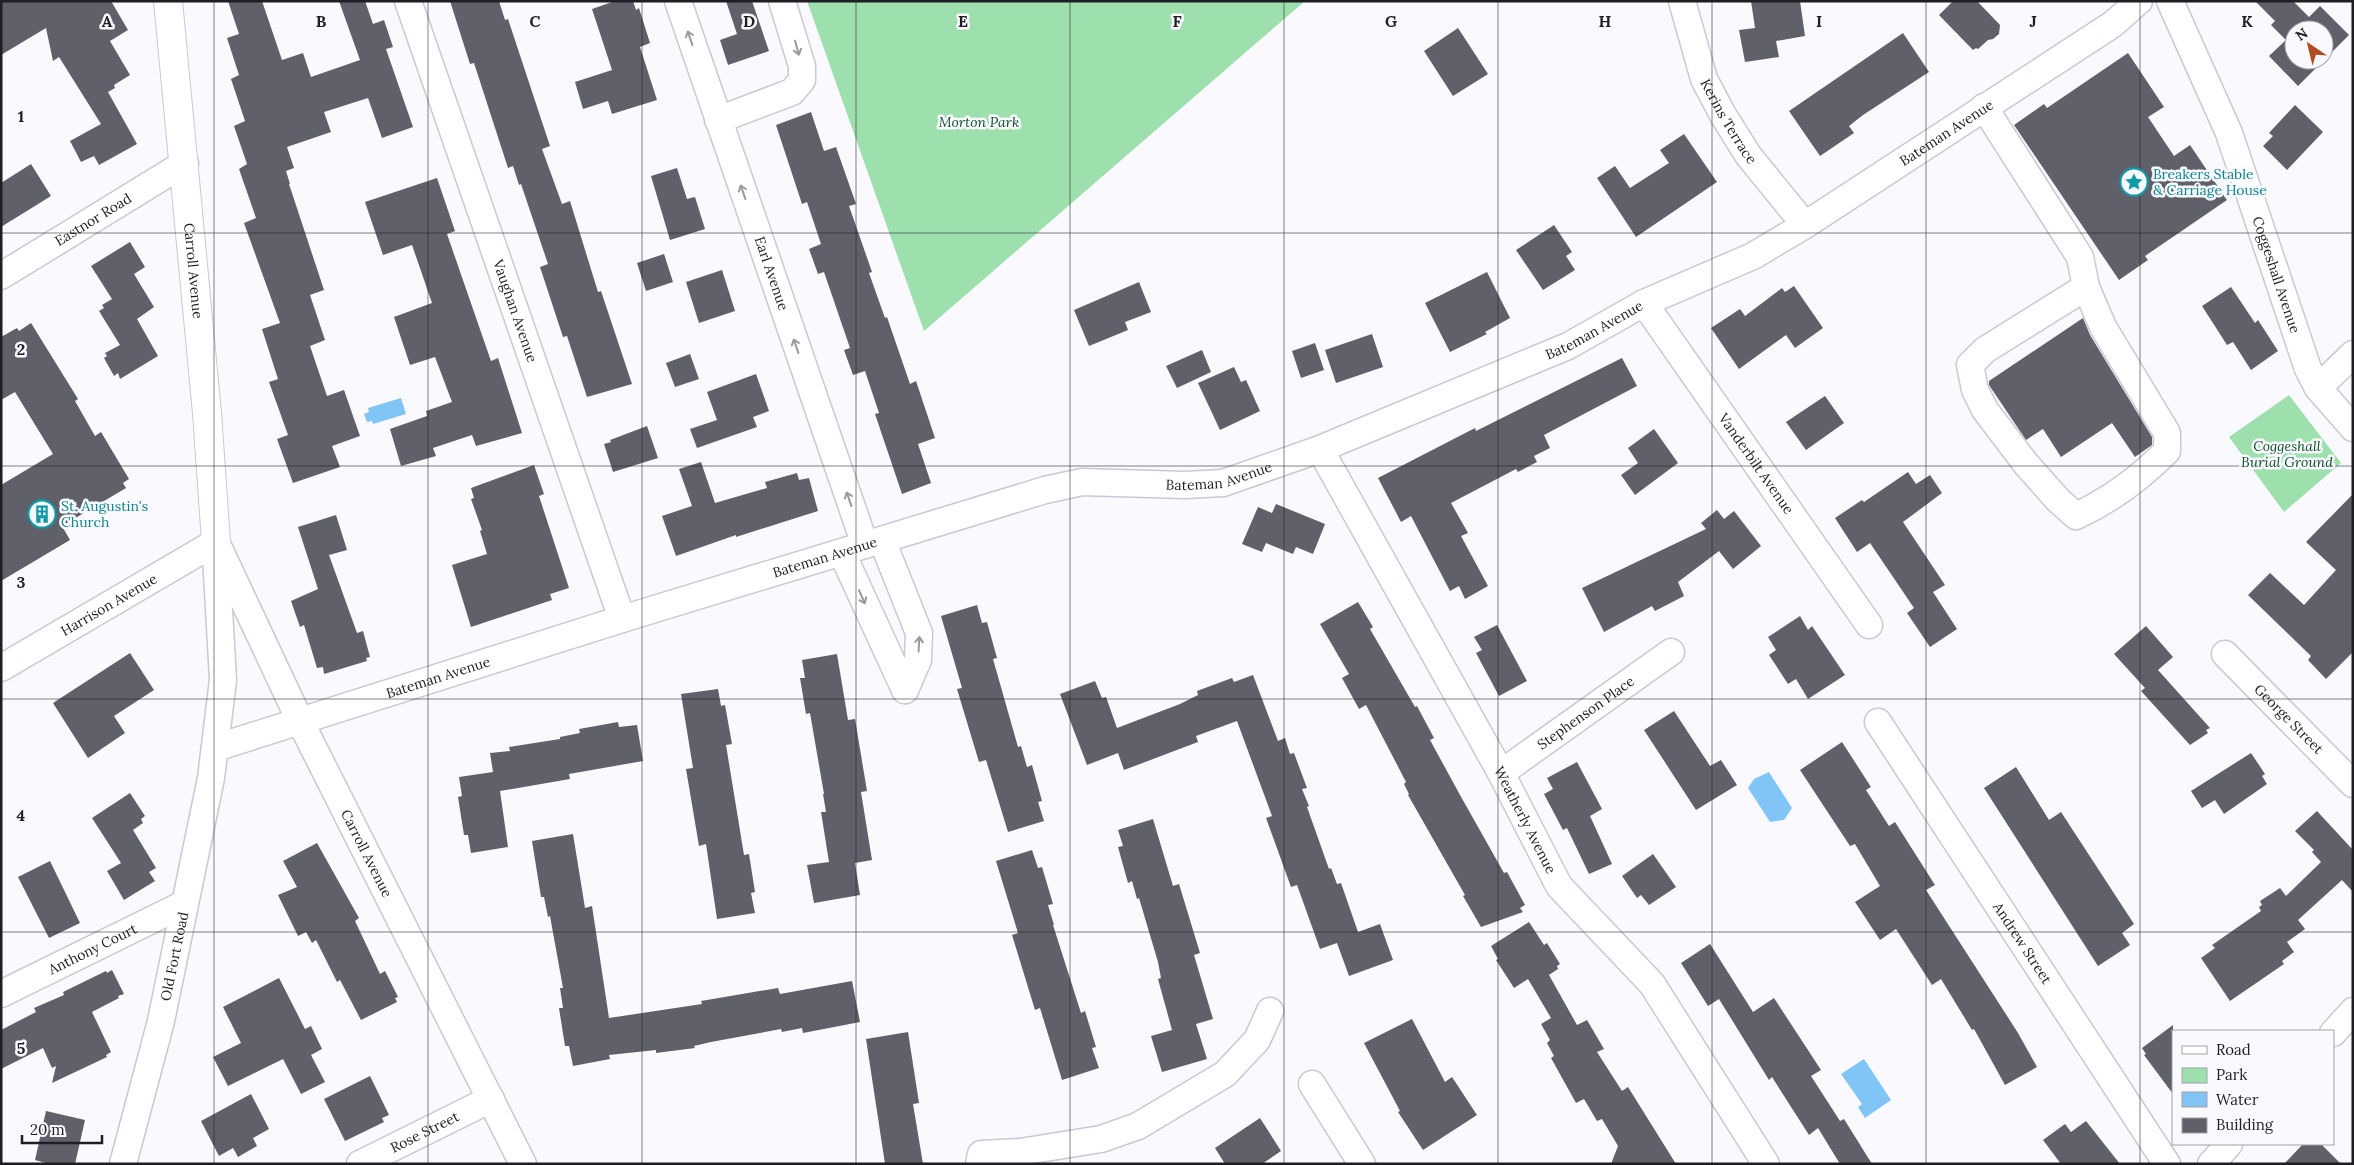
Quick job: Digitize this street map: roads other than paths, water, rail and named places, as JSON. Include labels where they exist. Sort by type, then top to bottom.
[{"type":"main road","name":"Carroll Avenue","points":[[168,1],[185,163],[207,413],[216,542]]},
{"type":"street","name":"Vaughan Avenue","points":[[408,1],[622,620]]},
{"type":"street","name":"Earl Avenue","points":[[678,1],[863,546]]},
{"type":"street","points":[[718,120],[792,92],[802,80],[802,66],[782,1]]},
{"type":"street","name":"Kerins Terrace","points":[[1682,1],[1704,79],[1723,115],[1748,156],[1805,225]]},
{"type":"street","name":"Bateman Avenue","points":[[215,748],[1045,490],[1082,482],[1185,485],[1223,483],[1320,450],[1568,346],[1644,303],[1753,256],[1805,225],[2113,24],[2139,1]]},
{"type":"street","name":"Coggeshall Avenue","points":[[2170,1],[2229,133],[2308,369],[2318,388],[2353,428]]},
{"type":"street","points":[[1984,107],[2080,257],[2086,287],[2103,326],[2167,433],[2167,451],[2141,476],[2096,507],[2076,516],[2058,500],[2026,464],[1985,410],[1975,390],[1970,365],[1985,350],[2086,287]]},
{"type":"street","name":"Eastnor Road","points":[[1,276],[185,163]]},
{"type":"street","name":"Vanderbilt Avenue","points":[[1644,303],[1869,624]]},
{"type":"street","points":[[2318,388],[2353,354]]},
{"type":"street","name":"Weatherly Avenue","points":[[1320,450],[1501,773],[1559,886],[1652,984],[1766,1164]]},
{"type":"street","name":"Harrison Avenue","points":[[1,668],[216,542]]},
{"type":"street","name":"Carroll Avenue","points":[[216,542],[300,721],[523,1164]]},
{"type":"street","name":"Carroll Avenue","points":[[215,748],[224,680],[216,542]]},
{"type":"street","name":"Stephenson Place","points":[[1501,773],[1671,652]]},
{"type":"street","name":"George Street","points":[[2225,654],[2353,784]]},
{"type":"street","name":"Andrew Street","points":[[1878,722],[2167,1164]]},
{"type":"street","name":"Old Fort Road","points":[[123,1164],[161,1021],[215,748]]},
{"type":"street","name":"Anthony Court","points":[[1,994],[184,904]]},
{"type":"street","points":[[979,1164],[981,1154],[1020,1152],[1101,1139],[1138,1126],[1225,1074],[1258,1040],[1270,1010]]},
{"type":"street","points":[[2334,1031],[2353,1011]]},
{"type":"street","points":[[1312,1084],[1362,1164]]},
{"type":"street","name":"Rose Street","points":[[360,1164],[491,1099]]},
{"type":"street","points":[[2211,1164],[2229,1145]]},
{"type":"water","points":[[401,398],[406,414],[373,424],[372,421],[367,422],[364,414],[369,412],[368,408]]},
{"type":"water","points":[[1769,772],[1792,808],[1784,820],[1770,822],[1748,788],[1754,779]]},
{"type":"water","points":[[1864,1059],[1891,1100],[1865,1118],[1858,1107],[1862,1104],[1841,1074]]},
{"type":"place","name":"Breakers Stable & Carriage House","points":[[2134,182]]},
{"type":"place","name":"St. Augustin's Church","points":[[42,514]]},
{"type":"park label","name":"Morton Park","points":[[979,122]]},
{"type":"park label","name":"Coggeshall Burial Ground","points":[[2287,454]]}]
